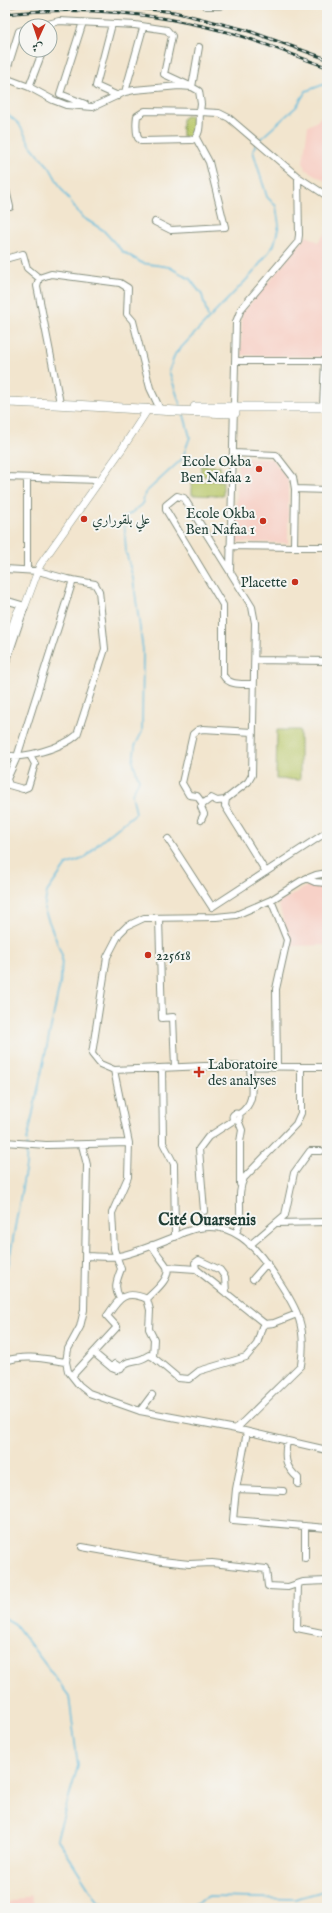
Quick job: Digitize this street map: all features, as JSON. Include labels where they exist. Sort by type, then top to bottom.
[{"type":"main road","points":[[206,5],[220,5]]},
{"type":"main road","points":[[5,402],[60,403],[148,409],[201,410],[325,407]]},
{"type":"main road","points":[[148,409],[159,407],[170,409]]},
{"type":"street","points":[[58,22],[83,22],[135,26],[167,30],[172,36],[164,74],[199,91],[202,104],[200,112],[199,134],[192,140],[141,141],[136,134],[136,120],[137,116],[145,111],[200,112],[224,115],[298,177],[327,196]]},
{"type":"street","points":[[83,22],[60,94],[93,107]]},
{"type":"street","points":[[112,24],[96,86],[118,96]]},
{"type":"street","points":[[125,92],[144,28]]},
{"type":"street","points":[[18,34],[5,77],[30,87],[53,100],[66,104],[93,107],[125,92],[160,87],[192,87]]},
{"type":"street","points":[[192,87],[199,47]]},
{"type":"street","points":[[30,87],[40,58]]},
{"type":"street","points":[[155,222],[171,230],[225,227],[209,162],[196,138]]},
{"type":"street","points":[[230,570],[237,315],[298,242],[298,177]]},
{"type":"street","points":[[5,186],[10,207]]},
{"type":"street","points":[[5,259],[23,254],[27,268],[39,278]]},
{"type":"street","points":[[39,278],[51,274],[124,284],[128,288],[127,314],[133,321],[150,388],[159,407]]},
{"type":"street","points":[[39,278],[37,286],[60,403]]},
{"type":"street","points":[[235,361],[326,361],[325,407]]},
{"type":"street","points":[[5,666],[38,571],[99,480],[142,420],[148,409]]},
{"type":"street","points":[[233,453],[276,455],[293,477],[295,489],[294,547]]},
{"type":"street","points":[[5,477],[99,480]]},
{"type":"street","points":[[27,478],[27,570]]},
{"type":"street","points":[[295,489],[327,490]]},
{"type":"street","points":[[201,820],[204,814],[201,808],[203,804],[211,798],[217,801],[225,800],[251,779],[255,623],[252,607],[230,570],[184,498],[177,496],[166,505],[168,516],[223,605],[223,676],[228,682],[253,684]]},
{"type":"street","points":[[230,546],[327,547]]},
{"type":"street","points":[[5,569],[38,571],[95,584],[99,591],[106,649],[77,735],[70,740],[30,755],[17,757],[5,755]]},
{"type":"street","points":[[30,755],[35,764],[28,787],[25,788],[9,785],[7,783],[7,779],[17,757],[73,580]]},
{"type":"street","points":[[5,600],[25,606]]},
{"type":"street","points":[[5,648],[17,613],[25,606]]},
{"type":"street","points":[[254,660],[327,661]]},
{"type":"street","points":[[203,804],[197,796],[189,796],[182,783],[193,734],[203,729],[252,732]]},
{"type":"street","points":[[225,800],[225,806],[266,872]]},
{"type":"street","points":[[168,839],[212,907],[327,832]]},
{"type":"street","points":[[327,873],[306,878],[271,900],[227,917],[144,918],[127,926],[113,943],[107,957],[92,1054],[100,1064],[114,1070],[175,1067],[327,1067]]},
{"type":"street","points":[[306,878],[315,882],[327,883]]},
{"type":"street","points":[[271,900],[287,940],[276,989],[277,1066]]},
{"type":"street","points":[[160,918],[162,1018],[173,1017],[175,1067]]},
{"type":"street","points":[[204,1211],[199,1149],[208,1137],[237,1118],[246,1109],[252,1099],[250,1067]]},
{"type":"street","points":[[240,1186],[244,1178],[296,1124],[301,1113],[301,1067]]},
{"type":"street","points":[[162,1068],[163,1143],[174,1164],[175,1237]]},
{"type":"street","points":[[114,1070],[128,1144],[128,1177],[112,1213],[114,1249],[118,1256],[121,1269],[116,1280],[116,1292],[120,1298]]},
{"type":"street","points":[[236,1233],[240,1219],[240,1142],[242,1130],[237,1118]]},
{"type":"street","points":[[5,1142],[46,1145],[128,1144]]},
{"type":"street","points":[[82,1144],[87,1165],[86,1256],[83,1316],[80,1326],[68,1349],[66,1362],[68,1371],[79,1385],[89,1393],[140,1411],[236,1429],[327,1450]]},
{"type":"street","points":[[250,1245],[285,1215],[294,1173],[310,1151],[321,1151]]},
{"type":"street","points":[[276,1223],[327,1222]]},
{"type":"street","points":[[86,1256],[118,1256],[175,1237],[187,1231],[212,1227],[236,1233],[267,1263],[297,1314],[303,1330],[301,1365],[236,1429]]},
{"type":"street","points":[[147,1299],[164,1280],[167,1267],[152,1245]]},
{"type":"street","points":[[196,1269],[195,1263],[199,1260],[220,1270],[225,1277],[226,1293]]},
{"type":"street","points":[[253,1280],[267,1263]]},
{"type":"street","points":[[167,1267],[196,1269],[265,1324],[274,1323],[297,1314]]},
{"type":"street","points":[[72,1376],[117,1327],[107,1316],[120,1298],[131,1295],[147,1299]]},
{"type":"street","points":[[147,1299],[150,1310],[149,1329],[154,1339],[153,1357]]},
{"type":"street","points":[[94,1353],[112,1368],[117,1370],[129,1362],[135,1362],[149,1355],[178,1378],[189,1380],[198,1370],[246,1357],[257,1344],[262,1327],[265,1324]]},
{"type":"street","points":[[5,1361],[17,1357],[28,1356],[66,1362]]},
{"type":"street","points":[[140,1411],[152,1395]]},
{"type":"street","points":[[247,1432],[236,1489],[232,1520],[327,1528]]},
{"type":"street","points":[[287,1441],[284,1456],[292,1473],[298,1478],[298,1484]]},
{"type":"street","points":[[236,1489],[283,1491]]},
{"type":"street","points":[[304,1558],[305,1526]]},
{"type":"street","points":[[82,1547],[162,1561],[188,1564],[212,1563],[266,1569],[268,1586],[288,1587],[298,1584],[327,1581]]},
{"type":"street","points":[[298,1584],[297,1628],[327,1634]]},
{"type":"shaded area","points":[[327,110],[327,182],[305,169],[303,162],[308,126],[317,121]]},
{"type":"shaded area","points":[[327,231],[327,357],[241,355],[242,313],[307,236],[318,242]]},
{"type":"shaded area","points":[[238,458],[272,459],[288,480],[288,543],[236,542]]},
{"type":"shaded area","points":[[327,884],[327,945],[292,946],[278,903],[306,887]]},
{"type":"shaded area","points":[[31,1895],[35,1908],[5,1908],[5,1904]]},
{"type":"green space","points":[[186,116],[191,116],[195,120],[194,135],[192,137],[182,136],[182,119]]},
{"type":"green space","points":[[201,466],[220,466],[220,476],[201,476]]},
{"type":"green space","points":[[192,480],[223,481],[223,496],[192,495]]},
{"type":"green space","points":[[277,730],[300,730],[300,780],[276,779]]},
{"type":"waterway","points":[[258,141],[296,107],[306,91],[325,84],[327,81]]},
{"type":"waterway","points":[[5,112],[19,124],[31,146],[50,168],[61,188],[82,217],[103,230],[122,251],[142,263],[169,267],[190,279],[202,295],[208,317]]},
{"type":"waterway","points":[[181,407],[169,371],[175,354],[252,274],[274,245],[279,225],[276,206],[267,197],[253,151],[256,144]]},
{"type":"waterway","points":[[27,1141],[61,979],[62,955],[44,909],[47,892],[66,865],[85,858],[98,844],[136,813],[132,794],[139,780],[133,762],[135,746],[142,732],[143,650],[133,578],[126,552],[124,518],[142,505],[145,493],[182,459],[190,437],[184,415]]},
{"type":"waterway","points":[[5,1271],[8,1267],[26,1165],[27,1145]]},
{"type":"waterway","points":[[5,1618],[15,1624],[69,1696],[78,1766],[57,1838],[97,1901],[112,1908]]},
{"type":"waterway","points":[[187,1908],[209,1897],[295,1899],[327,1890]]},
{"type":"railway","points":[[5,7],[21,5]]},
{"type":"railway","points":[[111,5],[174,12],[246,30],[327,59]]},
{"type":"railway","points":[[5,14],[89,11],[144,15],[199,25],[227,32],[265,44],[327,67]]},
{"type":"place","name":"Ecole Okba Ben Nafaa 2","points":[[259,469]]},
{"type":"place","name":"علي بلقوراري","points":[[84,519]]},
{"type":"place","name":"Ecole Okba Ben Nafaa 1","points":[[263,521]]},
{"type":"place","name":"Placette","points":[[295,582]]},
{"type":"place","name":"225618","points":[[148,955]]},
{"type":"place","name":"Laboratoire des analyses","points":[[199,1072]]},
{"type":"district","name":"Cité Ouarsenis","points":[[207,1219]]}]
